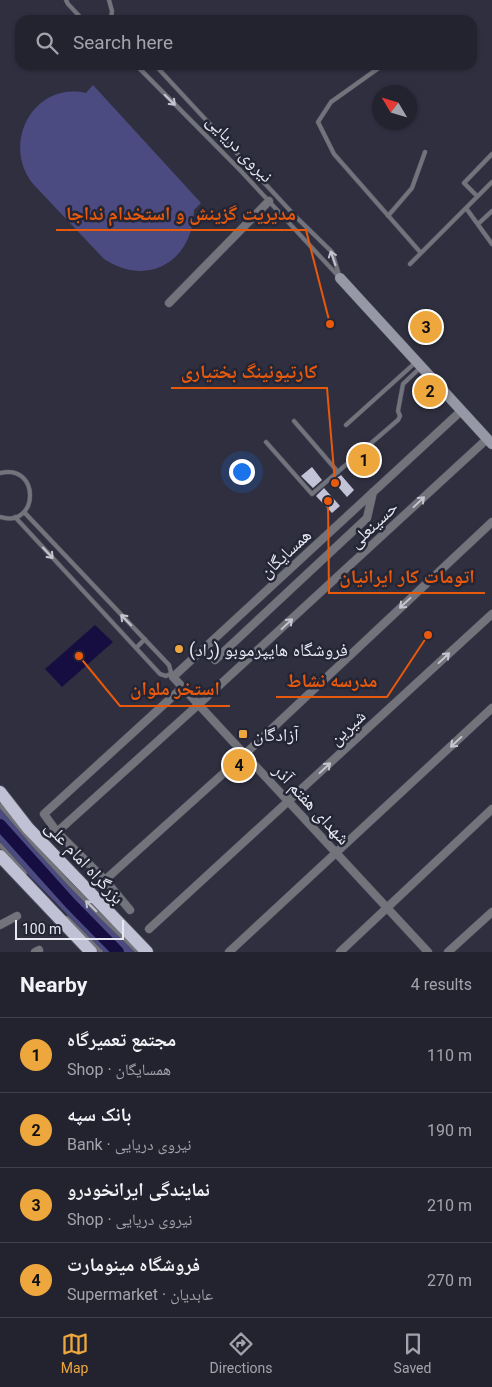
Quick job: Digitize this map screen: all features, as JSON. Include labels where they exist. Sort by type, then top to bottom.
[{"type":"highway","name":"بزرگراه امام علی","points":[[0,791],[4,804],[147,952]]},
{"type":"highway","points":[[0,856],[90,952]]},
{"type":"main road","name":"نیروی دریایی","points":[[340,278],[489,442]]},
{"type":"street","points":[[169,303],[269,201]]},
{"type":"street","name":"همسایگان","points":[[172,676],[461,411]]},
{"type":"street","name":"حسینعلی","points":[[57,832],[489,442]]},
{"type":"street","points":[[214,660],[367,518],[373,492]]},
{"type":"street","points":[[105,880],[245,754],[492,522]]},
{"type":"street","name":"شیرین","points":[[149,928],[289,802],[492,614]]},
{"type":"street","name":"شهدای هفتم آذر","points":[[172,676],[428,952]]},
{"type":"street","points":[[130,910],[105,880],[57,832],[44,814],[183,687]]},
{"type":"street","points":[[229,952],[492,708]]},
{"type":"street","points":[[340,952],[492,809]]},
{"type":"street","points":[[448,952],[492,912]]},
{"type":"street","points":[[0,925],[17,916]]},
{"type":"lane","points":[[66,0],[78,15]]},
{"type":"lane","points":[[109,0],[114,15]]},
{"type":"lane","points":[[111,15],[112,11]]},
{"type":"lane","name":"نیروی دریایی","points":[[141,70],[240,170],[340,278]]},
{"type":"lane","name":"نیروی دریایی","points":[[160,70],[296,217],[332,252],[340,278]]},
{"type":"lane","points":[[376,70],[332,102],[318,122],[334,154],[420,253]]},
{"type":"lane","points":[[388,216],[412,188],[425,152]]},
{"type":"lane","points":[[477,196],[464,183],[492,154]]},
{"type":"lane","points":[[410,264],[492,182]]},
{"type":"lane","points":[[466,208],[492,244]]},
{"type":"lane","points":[[478,224],[492,212]]},
{"type":"lane","points":[[346,425],[418,365]]},
{"type":"lane","points":[[266,442],[312,494],[398,420],[403,384],[418,365]]},
{"type":"lane","points":[[294,421],[338,472]]},
{"type":"lane","points":[[0,473],[14,473],[22,476],[27,482],[31,498],[29,506],[24,512],[15,517],[0,517]]},
{"type":"lane","points":[[15,517],[160,674],[172,676],[169,665],[24,512]]},
{"type":"lane","points":[[136,648],[145,639]]},
{"type":"lane","points":[[4,804],[43,856],[138,952]]},
{"type":"lane","points":[[0,845],[30,878]]},
{"type":"lane","points":[[63,913],[101,952]]},
{"type":"shaded area","points":[[93,85],[201,203],[194,210],[192,228],[186,243],[177,256],[152,270],[136,271],[120,267],[104,259],[34,185],[24,169],[20,152],[22,135],[27,120],[37,106],[51,97],[67,92],[86,93]]},
{"type":"shaded area","points":[[95,625],[113,642],[62,687],[45,669]]},
{"type":"shaded area","points":[[0,808],[62,878],[135,952],[104,952],[16,862],[0,842]]},
{"type":"building","points":[[312,467],[322,480],[313,488],[301,476]]},
{"type":"building","points":[[341,475],[354,490],[347,497],[333,481]]},
{"type":"building","points":[[324,488],[340,506],[332,513],[316,496]]},
{"type":"waterway","points":[[0,825],[70,903],[118,952]]},
{"type":"place","name":"مدیریت گزینش و استخدام نداجا","points":[[330,324]]},
{"type":"place","name":"نمایندگی ایرانخودرو","points":[[426,327]]},
{"type":"place","name":"بانک سپه","points":[[430,391]]},
{"type":"place","name":"مجتمع تعمیرگاه","points":[[364,460]]},
{"type":"place","name":"کارتیونینگ بختیاری","points":[[335,483]]},
{"type":"place","name":"اتومات کار ایرانیان","points":[[328,501]]},
{"type":"place","name":"مدرسه نشاط","points":[[428,635]]},
{"type":"place","name":"فروشگاه هایپرموبو (راد)","points":[[179,649]]},
{"type":"place","name":"استخر ملوان","points":[[79,656]]},
{"type":"place","name":"آزادگان","points":[[243,734]]},
{"type":"place","name":"فروشگاه مینومارت","points":[[239,765]]}]
